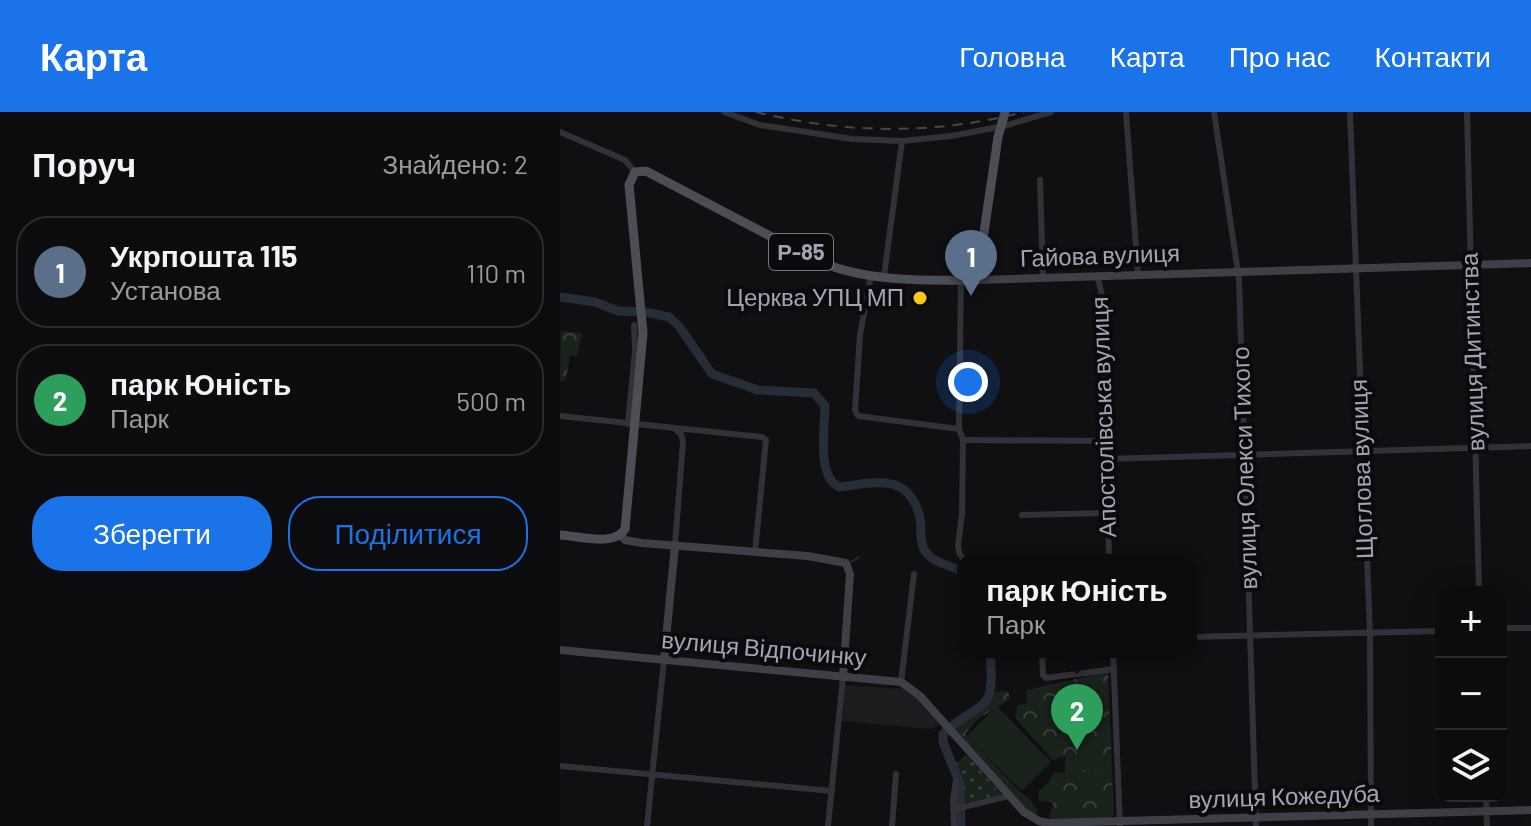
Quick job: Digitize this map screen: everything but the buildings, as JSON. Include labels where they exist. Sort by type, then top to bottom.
[{"type":"main road","points":[[977,280],[998,137],[1005,112]]},
{"type":"main road","name":"Гайова вулиця","points":[[635,172],[646,171],[829,267],[871,275],[977,280]]},
{"type":"main road","points":[[560,535],[612,539],[621,536],[627,521],[640,300],[629,185],[635,172]]},
{"type":"street","points":[[724,112],[760,125],[852,139],[902,141],[1004,126],[1051,112]]},
{"type":"street","points":[[1126,112],[1138,274]]},
{"type":"street","name":"вулиця Олекси Тихого","points":[[1214,112],[1238,271],[1256,822]]},
{"type":"street","name":"Щоглова вулиця","points":[[1350,112],[1370,635],[1371,826]]},
{"type":"street","name":"вулиця Дитинства","points":[[1467,112],[1479,586]]},
{"type":"street","points":[[560,132],[625,160],[635,172]]},
{"type":"street","points":[[884,276],[902,141]]},
{"type":"street","points":[[1040,180],[1043,278]]},
{"type":"street","name":"Гайова вулиця","points":[[977,280],[1531,263]]},
{"type":"street","points":[[871,275],[860,335],[855,410],[858,416],[959,429]]},
{"type":"street","name":"Апостолівська вулиця","points":[[1097,275],[1103,299],[1109,554]]},
{"type":"street","points":[[960,554],[963,440],[959,429],[961,280]]},
{"type":"street","points":[[560,416],[762,437],[766,440],[755,552]]},
{"type":"street","points":[[647,826],[683,442],[681,434],[675,429]]},
{"type":"street","points":[[963,440],[1107,441]]},
{"type":"street","points":[[1107,459],[1531,446]]},
{"type":"street","points":[[1022,515],[1107,513]]},
{"type":"street","points":[[621,536],[625,540],[841,561],[848,566],[843,677],[828,826]]},
{"type":"street","points":[[914,574],[901,682],[920,696],[1038,824]]},
{"type":"street","points":[[1507,628],[1531,628]]},
{"type":"street","points":[[1197,637],[1435,631]]},
{"type":"street","name":"вулиця Відпочинку","points":[[560,650],[901,682]]},
{"type":"street","points":[[1043,658],[1046,678],[1114,669]]},
{"type":"street","points":[[1113,658],[1120,824]]},
{"type":"street","points":[[560,766],[832,791]]},
{"type":"street","points":[[892,826],[896,774]]},
{"type":"street","points":[[956,781],[953,799],[960,808]]},
{"type":"street","points":[[960,808],[1009,796]]},
{"type":"street","points":[[1486,802],[1487,826]]},
{"type":"street","points":[[954,826],[960,808]]},
{"type":"street","name":"вулиця Кожедуба","points":[[1038,824],[1256,822],[1531,810]]},
{"type":"shaded area","points":[[845,685],[903,689],[917,698],[942,724],[930,729],[842,721]]},
{"type":"green space","points":[[561,331],[582,333],[577,356],[570,356],[566,380],[560,382]]},
{"type":"green space","points":[[1108,672],[1114,815],[1103,821],[1048,821],[1053,802],[1038,800],[1039,791],[1054,772],[1065,773],[1065,756],[1053,760],[1016,719],[1017,706],[1027,703],[1026,690]]},
{"type":"green space","points":[[1008,691],[1010,699],[978,719],[965,734],[1029,798],[1037,809],[1037,817],[1032,816],[955,729],[996,692]]},
{"type":"green space","points":[[997,706],[1051,762],[1022,791],[967,736]]},
{"type":"green space","points":[[1081,745],[1091,745],[1092,763],[1099,763],[1099,771],[1082,770]]},
{"type":"green space","points":[[967,755],[1002,795],[963,803],[963,786],[954,764]]},
{"type":"waterway","points":[[560,297],[595,302],[618,311],[669,317],[679,326],[712,374],[758,390],[814,393],[825,406],[825,463],[832,482],[840,487],[887,483],[906,492],[919,514],[925,551],[938,562],[957,570]]},
{"type":"waterway","points":[[851,562],[859,557]]},
{"type":"waterway","points":[[961,826],[960,784],[943,742],[943,734],[988,697],[991,687],[990,658]]},
{"type":"railway","points":[[756,112],[823,125],[890,129],[957,125],[1024,112]]},
{"type":"place","name":"Укрпошта 115","points":[[971,296]]},
{"type":"place","name":"Церква УПЦ МП","points":[[920,298]]},
{"type":"place","name":"парк Юність","points":[[1077,750]]}]
